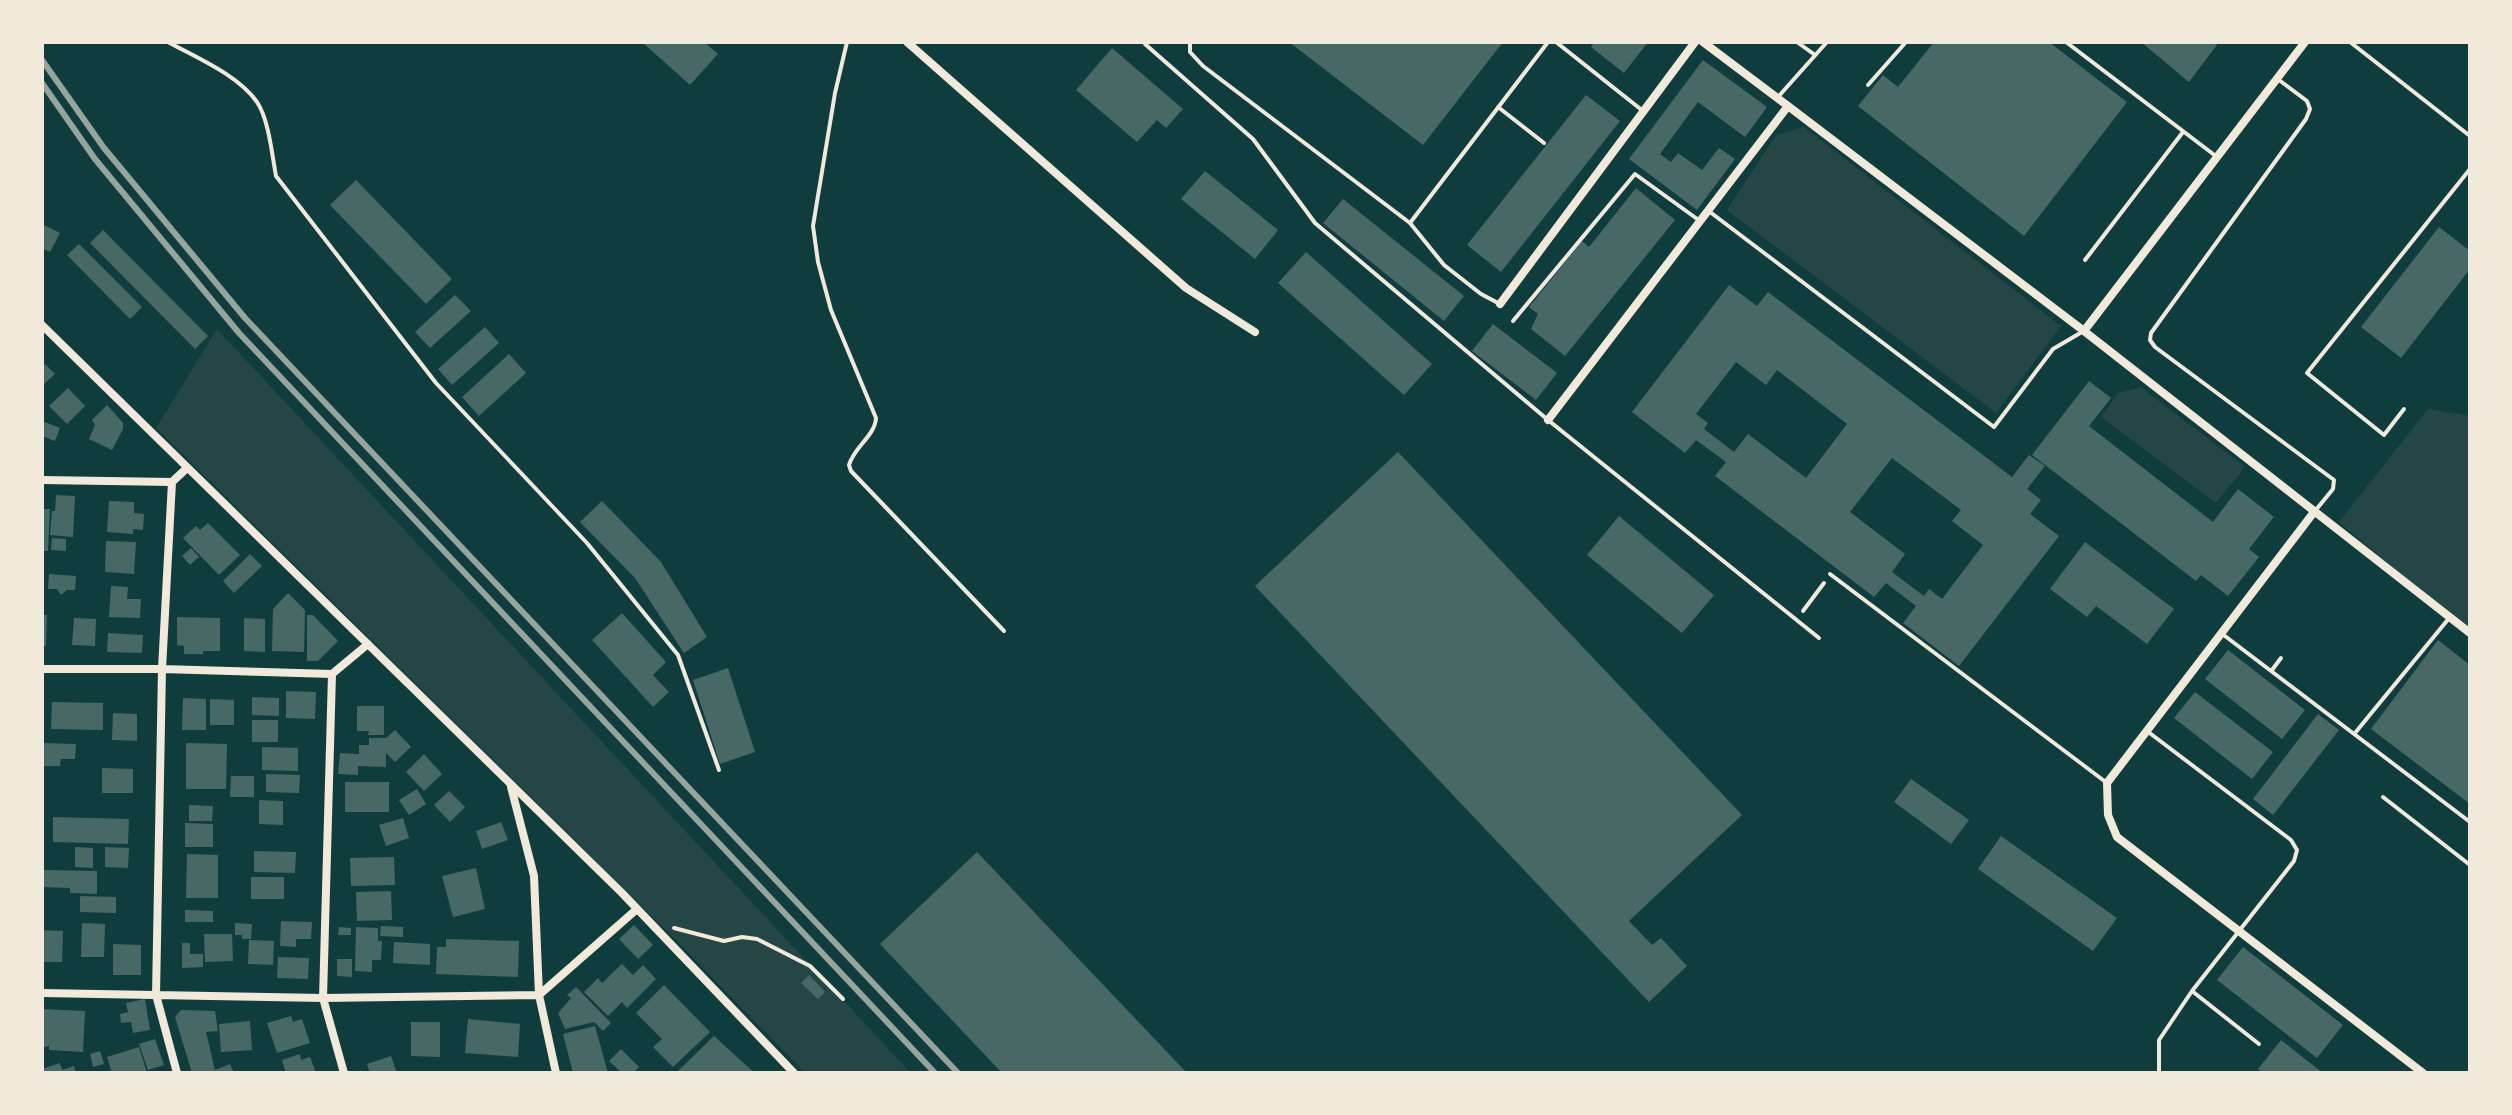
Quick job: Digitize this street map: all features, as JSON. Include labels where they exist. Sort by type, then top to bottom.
[{"type":"street","points":[[907,42],[1186,288],[1255,332]]},
{"type":"street","points":[[1500,304],[1695,42]]},
{"type":"street","points":[[1703,42],[2084,331],[2470,633]]},
{"type":"street","points":[[2084,331],[2305,42]]},
{"type":"street","points":[[1548,420],[1788,106]]},
{"type":"street","points":[[42,325],[637,909],[794,1073]]},
{"type":"street","points":[[42,480],[172,482],[187,468]]},
{"type":"street","points":[[172,482],[162,669],[156,995],[177,1073]]},
{"type":"street","points":[[2314,512],[2107,783],[2108,815],[2117,837],[2423,1073]]},
{"type":"street","points":[[42,669],[332,674],[368,644]]},
{"type":"street","points":[[332,674],[323,998],[344,1073]]},
{"type":"street","points":[[511,786],[534,876],[539,995],[556,1073]]},
{"type":"street","points":[[42,993],[323,998],[539,995],[637,909]]},
{"type":"lane","points":[[168,42],[225,72],[258,103],[270,139],[276,176],[436,383],[587,543],[678,655],[719,770]]},
{"type":"lane","points":[[847,42],[813,226],[818,262],[831,310],[876,418],[873,430],[854,453],[849,465],[851,471],[1004,631]]},
{"type":"lane","points":[[1190,42],[1190,52],[1203,66],[1410,223],[1444,265],[1481,294],[1500,304]]},
{"type":"lane","points":[[1410,223],[1548,42]]},
{"type":"lane","points":[[1556,42],[1643,111]]},
{"type":"lane","points":[[1797,42],[1815,55]]},
{"type":"lane","points":[[1778,97],[1827,42]]},
{"type":"lane","points":[[1868,85],[1906,42]]},
{"type":"lane","points":[[2066,42],[2217,157]]},
{"type":"lane","points":[[2350,42],[2470,136]]},
{"type":"lane","points":[[1145,44],[1253,139],[1315,223],[1548,420],[1819,638]]},
{"type":"lane","points":[[2277,79],[2307,101],[2310,109],[2306,119],[2151,333],[2150,340],[2155,347],[2334,480],[2333,489],[2314,512]]},
{"type":"lane","points":[[1498,107],[1544,143]]},
{"type":"lane","points":[[2085,260],[2183,132]]},
{"type":"lane","points":[[2404,409],[2384,435],[2307,373],[2470,169]]},
{"type":"lane","points":[[1513,321],[1635,174],[1700,221]]},
{"type":"lane","points":[[1708,210],[1994,427],[2053,349],[2084,331]]},
{"type":"lane","points":[[1830,574],[2107,783]]},
{"type":"lane","points":[[2355,733],[2450,617]]},
{"type":"lane","points":[[2221,633],[2470,822]]},
{"type":"lane","points":[[2272,670],[2281,658]]},
{"type":"lane","points":[[2147,731],[2295,844],[2297,855],[2192,991],[2159,1040],[2159,1073]]},
{"type":"lane","points":[[2383,797],[2470,865]]},
{"type":"lane","points":[[2192,991],[2259,1044]]},
{"type":"path","points":[[1796,620],[1830,574]]},
{"type":"path","points":[[672,927],[724,941],[742,937],[757,939],[810,966],[843,999]]},
{"type":"shaded area","points":[[1804,127],[2061,326],[1996,413],[1727,210],[1776,135]]},
{"type":"shaded area","points":[[217,329],[911,1073],[805,1073],[676,940],[156,428]]},
{"type":"shaded area","points":[[2141,387],[2245,467],[2216,503],[2101,417],[2118,393]]},
{"type":"shaded area","points":[[2428,409],[2470,416],[2470,632],[2339,522]]},
{"type":"building","points":[[642,42],[704,42],[718,54],[690,85]]},
{"type":"building","points":[[1289,42],[1503,42],[1423,145]]},
{"type":"building","points":[[1595,42],[1648,42],[1624,73],[1591,47]]},
{"type":"building","points":[[1934,42],[2049,42],[2127,102],[2024,236],[1858,106],[1883,75],[1898,87]]},
{"type":"building","points":[[2141,42],[2219,42],[2189,82]]},
{"type":"building","points":[[1112,48],[1183,109],[1166,128],[1157,120],[1137,142],[1076,90]]},
{"type":"building","points":[[1703,60],[1767,107],[1745,137],[1698,102],[1660,154],[1671,162],[1678,153],[1702,170],[1719,148],[1735,159],[1697,210],[1629,159]]},
{"type":"building","points":[[1586,95],[1620,121],[1501,272],[1467,245]]},
{"type":"building","points":[[1205,171],[1278,230],[1255,259],[1181,199]]},
{"type":"building","points":[[356,180],[452,279],[426,304],[330,205]]},
{"type":"building","points":[[1636,188],[1675,220],[1565,356],[1531,329],[1538,314],[1529,307],[1582,241],[1589,247]]},
{"type":"building","points":[[1343,199],[1464,296],[1444,321],[1323,223]]},
{"type":"building","points":[[42,224],[60,233],[50,252],[42,248]]},
{"type":"building","points":[[2439,227],[2470,251],[2470,269],[2401,358],[2361,327]]},
{"type":"building","points":[[103,230],[208,336],[195,349],[90,243]]},
{"type":"building","points":[[79,244],[142,307],[130,319],[67,255]]},
{"type":"building","points":[[1306,252],[1432,364],[1404,395],[1278,283]]},
{"type":"building","points":[[1729,285],[1757,306],[1768,292],[2012,477],[2029,455],[2045,466],[2027,489],[2041,500],[2030,514],[2059,536],[1959,666],[1903,623],[1916,606],[1886,583],[1874,597],[1715,476],[1726,462],[1696,440],[1685,453],[1632,412]],"holes":[[[1736,362],[1766,385],[1777,370],[1847,424],[1806,478],[1748,434],[1734,452],[1704,429],[1708,423],[1696,414]],[[1892,458],[1961,510],[1952,521],[1983,545],[1942,599],[1929,589],[1924,596],[1892,572],[1905,554],[1850,512]]]},
{"type":"building","points":[[455,295],[471,311],[430,348],[415,332]]},
{"type":"building","points":[[1493,324],[1557,373],[1536,400],[1472,351]]},
{"type":"building","points":[[485,327],[499,343],[452,385],[438,369]]},
{"type":"building","points":[[509,354],[526,373],[479,416],[462,397]]},
{"type":"building","points":[[42,361],[55,374],[42,386]]},
{"type":"building","points":[[2089,381],[2111,398],[2089,426],[2213,522],[2238,489],[2274,517],[2249,549],[2259,557],[2228,596],[2201,575],[2196,581],[2032,455]]},
{"type":"building","points":[[68,388],[85,406],[67,424],[49,406]]},
{"type":"building","points":[[107,405],[123,423],[112,450],[89,439],[95,425],[92,420]]},
{"type":"building","points":[[42,421],[60,428],[55,441],[42,436]]},
{"type":"building","points":[[1398,452],[1742,815],[1629,921],[1652,945],[1661,938],[1687,966],[1649,1002],[1255,586]]},
{"type":"building","points":[[56,495],[75,496],[73,537],[50,535]]},
{"type":"building","points":[[109,501],[134,502],[134,513],[144,514],[143,530],[133,529],[133,534],[107,532]]},
{"type":"building","points":[[602,501],[661,562],[707,637],[684,653],[635,578],[580,522]]},
{"type":"building","points":[[42,509],[50,509],[48,551],[42,551]]},
{"type":"building","points":[[1619,516],[1714,595],[1682,633],[1587,555]]},
{"type":"building","points":[[208,523],[240,555],[219,575],[183,538],[196,526],[200,530]]},
{"type":"building","points":[[52,538],[66,539],[66,551],[51,550]]},
{"type":"building","points":[[106,541],[136,542],[134,574],[105,572]]},
{"type":"building","points":[[2085,542],[2174,609],[2147,644],[2096,606],[2087,617],[2050,589]]},
{"type":"building","points":[[191,548],[199,557],[190,565],[182,556]]},
{"type":"building","points":[[250,554],[262,566],[234,593],[223,581]]},
{"type":"building","points":[[49,574],[76,576],[75,590],[67,590],[61,595],[57,589],[48,589]]},
{"type":"building","points":[[111,586],[128,587],[127,599],[141,599],[140,618],[109,617]]},
{"type":"building","points":[[288,593],[305,610],[304,652],[272,651],[273,609]]},
{"type":"building","points":[[622,613],[666,662],[653,675],[669,692],[653,707],[592,640]]},
{"type":"building","points":[[42,615],[47,615],[46,646],[42,646]]},
{"type":"building","points":[[307,615],[313,615],[338,641],[318,661],[307,661]]},
{"type":"building","points":[[177,617],[220,618],[220,651],[184,654],[184,646],[177,645]]},
{"type":"building","points":[[74,618],[96,619],[95,646],[72,645]]},
{"type":"building","points":[[244,618],[265,619],[265,652],[244,651]]},
{"type":"building","points":[[108,633],[143,635],[142,653],[107,652]]},
{"type":"building","points":[[2438,640],[2470,665],[2470,804],[2371,729]]},
{"type":"building","points":[[2228,650],[2305,710],[2282,739],[2205,679]]},
{"type":"building","points":[[728,668],[755,752],[720,764],[693,680]]},
{"type":"building","points":[[286,691],[316,692],[315,719],[286,718]]},
{"type":"building","points":[[2195,692],[2273,752],[2252,779],[2174,718]]},
{"type":"building","points":[[252,697],[279,698],[279,716],[252,715]]},
{"type":"building","points":[[183,698],[206,699],[206,730],[182,730]]},
{"type":"building","points":[[210,699],[234,700],[234,725],[210,725]]},
{"type":"building","points":[[52,702],[103,703],[103,730],[51,729]]},
{"type":"building","points":[[357,706],[384,706],[384,735],[357,731]]},
{"type":"building","points":[[113,713],[137,714],[137,741],[112,740]]},
{"type":"building","points":[[2318,714],[2339,730],[2273,815],[2253,799]]},
{"type":"building","points":[[252,720],[278,720],[278,742],[252,742]]},
{"type":"building","points":[[395,730],[411,747],[395,762],[386,753],[386,767],[358,766],[358,775],[338,774],[340,753],[359,754],[359,745],[369,745],[369,738],[386,738]]},
{"type":"building","points":[[42,743],[76,744],[75,759],[61,759],[60,766],[42,766]]},
{"type":"building","points":[[186,743],[227,744],[226,789],[186,789]]},
{"type":"building","points":[[262,747],[298,748],[298,771],[262,770]]},
{"type":"building","points":[[424,754],[442,774],[424,791],[406,772]]},
{"type":"building","points":[[102,768],[133,769],[133,793],[102,793]]},
{"type":"building","points":[[266,774],[300,775],[299,793],[266,792]]},
{"type":"building","points":[[231,776],[254,776],[254,797],[230,797]]},
{"type":"building","points":[[1911,779],[1969,820],[1951,844],[1894,802]]},
{"type":"building","points":[[345,782],[389,782],[389,812],[345,812]]},
{"type":"building","points":[[417,789],[426,804],[409,815],[399,800]]},
{"type":"building","points":[[449,791],[465,807],[450,822],[434,805]]},
{"type":"building","points":[[259,800],[283,801],[283,825],[259,824]]},
{"type":"building","points":[[189,805],[213,806],[212,821],[189,821]]},
{"type":"building","points":[[53,817],[129,819],[128,844],[53,842]]},
{"type":"building","points":[[403,818],[409,838],[386,846],[379,825]]},
{"type":"building","points":[[501,822],[508,840],[482,849],[476,831]]},
{"type":"building","points":[[185,823],[213,824],[213,847],[185,847]]},
{"type":"building","points":[[2001,836],[2117,918],[2093,951],[1978,869]]},
{"type":"building","points":[[75,847],[93,848],[93,868],[75,867]]},
{"type":"building","points":[[105,847],[129,848],[128,868],[105,867]]},
{"type":"building","points":[[254,851],[296,852],[295,873],[254,872]]},
{"type":"building","points":[[977,852],[1187,1073],[1002,1073],[880,944]]},
{"type":"building","points":[[187,854],[218,855],[218,898],[186,898]]},
{"type":"building","points":[[394,857],[395,885],[351,886],[350,858]]},
{"type":"building","points":[[476,868],[485,909],[453,917],[442,876]]},
{"type":"building","points":[[42,870],[97,871],[97,894],[70,893],[70,888],[42,887]]},
{"type":"building","points":[[251,877],[284,877],[284,899],[251,899]]},
{"type":"building","points":[[391,891],[392,920],[357,921],[356,892]]},
{"type":"building","points":[[80,896],[116,897],[116,913],[80,912]]},
{"type":"building","points":[[185,910],[213,911],[213,922],[185,922]]},
{"type":"building","points":[[281,921],[312,922],[311,939],[296,939],[296,947],[280,946]]},
{"type":"building","points":[[82,923],[105,924],[104,957],[81,957]]},
{"type":"building","points":[[235,923],[252,924],[251,939],[235,935]]},
{"type":"building","points":[[634,925],[653,945],[638,959],[619,939]]},
{"type":"building","points":[[381,926],[403,927],[403,937],[380,936]]},
{"type":"building","points":[[339,927],[351,928],[351,935],[338,935]]},
{"type":"building","points":[[356,927],[378,928],[378,941],[382,941],[381,960],[372,960],[372,972],[355,971]]},
{"type":"building","points":[[42,930],[63,931],[62,962],[42,962]]},
{"type":"building","points":[[204,934],[232,934],[233,961],[205,962]]},
{"type":"building","points":[[446,939],[519,941],[518,977],[436,974],[437,947],[446,947]]},
{"type":"building","points":[[249,940],[274,941],[273,965],[248,964]]},
{"type":"building","points":[[394,942],[430,944],[430,965],[393,963]]},
{"type":"building","points":[[182,943],[190,943],[190,954],[203,954],[203,967],[182,968]]},
{"type":"building","points":[[113,944],[141,945],[141,975],[113,975]]},
{"type":"building","points":[[2243,947],[2343,1025],[2317,1058],[2217,980]]},
{"type":"building","points":[[278,957],[309,958],[308,979],[277,978]]},
{"type":"building","points":[[337,959],[352,959],[352,977],[337,976]]},
{"type":"building","points":[[622,964],[633,975],[643,965],[656,979],[627,1008],[622,1002],[608,1016],[584,992],[598,978],[602,983]]},
{"type":"building","points":[[809,975],[825,992],[818,999],[801,983]]},
{"type":"building","points":[[664,985],[710,1032],[673,1067],[653,1047],[662,1039],[636,1013]]},
{"type":"building","points":[[576,987],[611,1023],[603,1031],[594,1022],[565,1029],[558,1013],[571,998],[567,995]]},
{"type":"building","points":[[145,999],[150,1030],[133,1033],[131,1022],[121,1023],[120,1014],[128,1012],[126,1003]]},
{"type":"building","points":[[42,1009],[85,1011],[83,1052],[49,1050],[49,1046],[42,1048]]},
{"type":"building","points":[[181,1010],[215,1011],[218,1031],[206,1032],[215,1070],[230,1064],[234,1073],[192,1073],[175,1017]]},
{"type":"building","points":[[291,1016],[293,1022],[302,1019],[310,1043],[277,1053],[267,1023]]},
{"type":"building","points":[[468,1019],[520,1024],[518,1057],[465,1053]]},
{"type":"building","points":[[250,1021],[252,1050],[221,1052],[219,1024]]},
{"type":"building","points":[[411,1022],[440,1022],[440,1057],[411,1056]]},
{"type":"building","points":[[595,1026],[608,1073],[573,1073],[563,1034]]},
{"type":"building","points":[[714,1036],[755,1073],[679,1073]]},
{"type":"building","points":[[155,1039],[164,1065],[148,1070],[139,1044]]},
{"type":"building","points":[[2281,1040],[2323,1073],[2263,1073],[2258,1069]]},
{"type":"building","points":[[139,1047],[147,1073],[112,1073],[107,1057]]},
{"type":"building","points":[[621,1049],[639,1067],[633,1073],[622,1073],[609,1061]]},
{"type":"building","points":[[100,1051],[104,1064],[93,1067],[90,1054]]},
{"type":"building","points":[[300,1054],[301,1060],[310,1057],[316,1073],[286,1073],[282,1060]]},
{"type":"building","points":[[391,1056],[397,1073],[370,1073],[367,1064]]},
{"type":"building","points":[[60,1063],[62,1070],[74,1066],[76,1073],[42,1073],[42,1069]]},
{"type":"railway","points":[[42,60],[104,148],[245,318],[958,1073]]},
{"type":"railway","points":[[42,83],[95,159],[239,333],[935,1073]]}]
